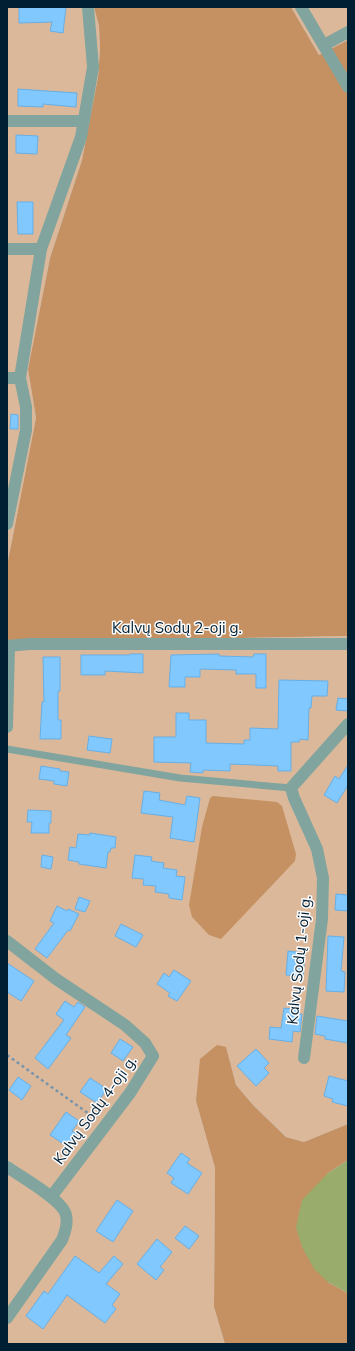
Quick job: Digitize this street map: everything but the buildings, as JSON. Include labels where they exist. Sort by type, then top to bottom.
[{"type":"street","points":[[7,524],[26,430],[27,419],[20,378],[41,249],[77,153],[87,109],[93,67],[88,7]]},
{"type":"street","points":[[301,7],[348,87]]},
{"type":"street","points":[[324,45],[348,32]]},
{"type":"street","points":[[7,121],[84,121]]},
{"type":"street","points":[[7,249],[41,249]]},
{"type":"street","points":[[7,378],[20,378]]},
{"type":"street","name":"Kalvų Sodų 2-oji g.","points":[[8,646],[29,644],[348,644]]},
{"type":"street","points":[[7,727],[8,646]]},
{"type":"street","points":[[291,788],[348,724]]},
{"type":"street","name":"Kalvų Sodų 1-oji g.","points":[[291,788],[316,849],[323,878],[322,919],[304,1058]]},
{"type":"street","name":"Kalvų Sodų 4-oji g.","points":[[7,941],[56,979],[125,1025],[145,1043],[153,1056],[130,1093],[51,1197]]},
{"type":"street","points":[[7,1166],[60,1204],[66,1214],[66,1229],[62,1240],[7,1318]]},
{"type":"lane","points":[[7,748],[180,778],[291,788]]},
{"type":"path","points":[[7,1055],[106,1126]]},
{"type":"shaded area","points":[[7,7],[94,7],[99,26],[100,49],[98,77],[82,160],[50,258],[28,369],[36,418],[7,566]]},
{"type":"shaded area","points":[[94,7],[291,7],[319,55],[348,40],[348,636],[11,642],[7,640],[7,566],[36,418],[28,369],[50,258],[82,160],[98,77],[100,49],[99,26]]},
{"type":"shaded area","points":[[291,7],[348,7],[348,40],[319,55]]},
{"type":"shaded area","points":[[348,636],[348,1124],[304,1142],[286,1137],[254,1106],[236,1085],[226,1048],[196,1101],[215,1168],[214,1307],[225,1344],[7,1344],[7,640],[11,642]]},
{"type":"shaded area","points":[[213,796],[277,802],[282,806],[296,854],[295,861],[221,939],[209,935],[192,917],[189,905],[202,827],[210,798]]},
{"type":"shaded area","points":[[217,1045],[226,1047],[236,1085],[254,1106],[286,1137],[304,1142],[348,1124],[348,1160],[327,1174],[328,1282],[348,1293],[348,1344],[225,1344],[214,1307],[215,1168],[196,1101],[200,1059]]},
{"type":"shaded area","points":[[348,1160],[348,1293],[328,1282],[314,1269],[302,1247],[296,1227],[302,1200],[327,1174]]}]
